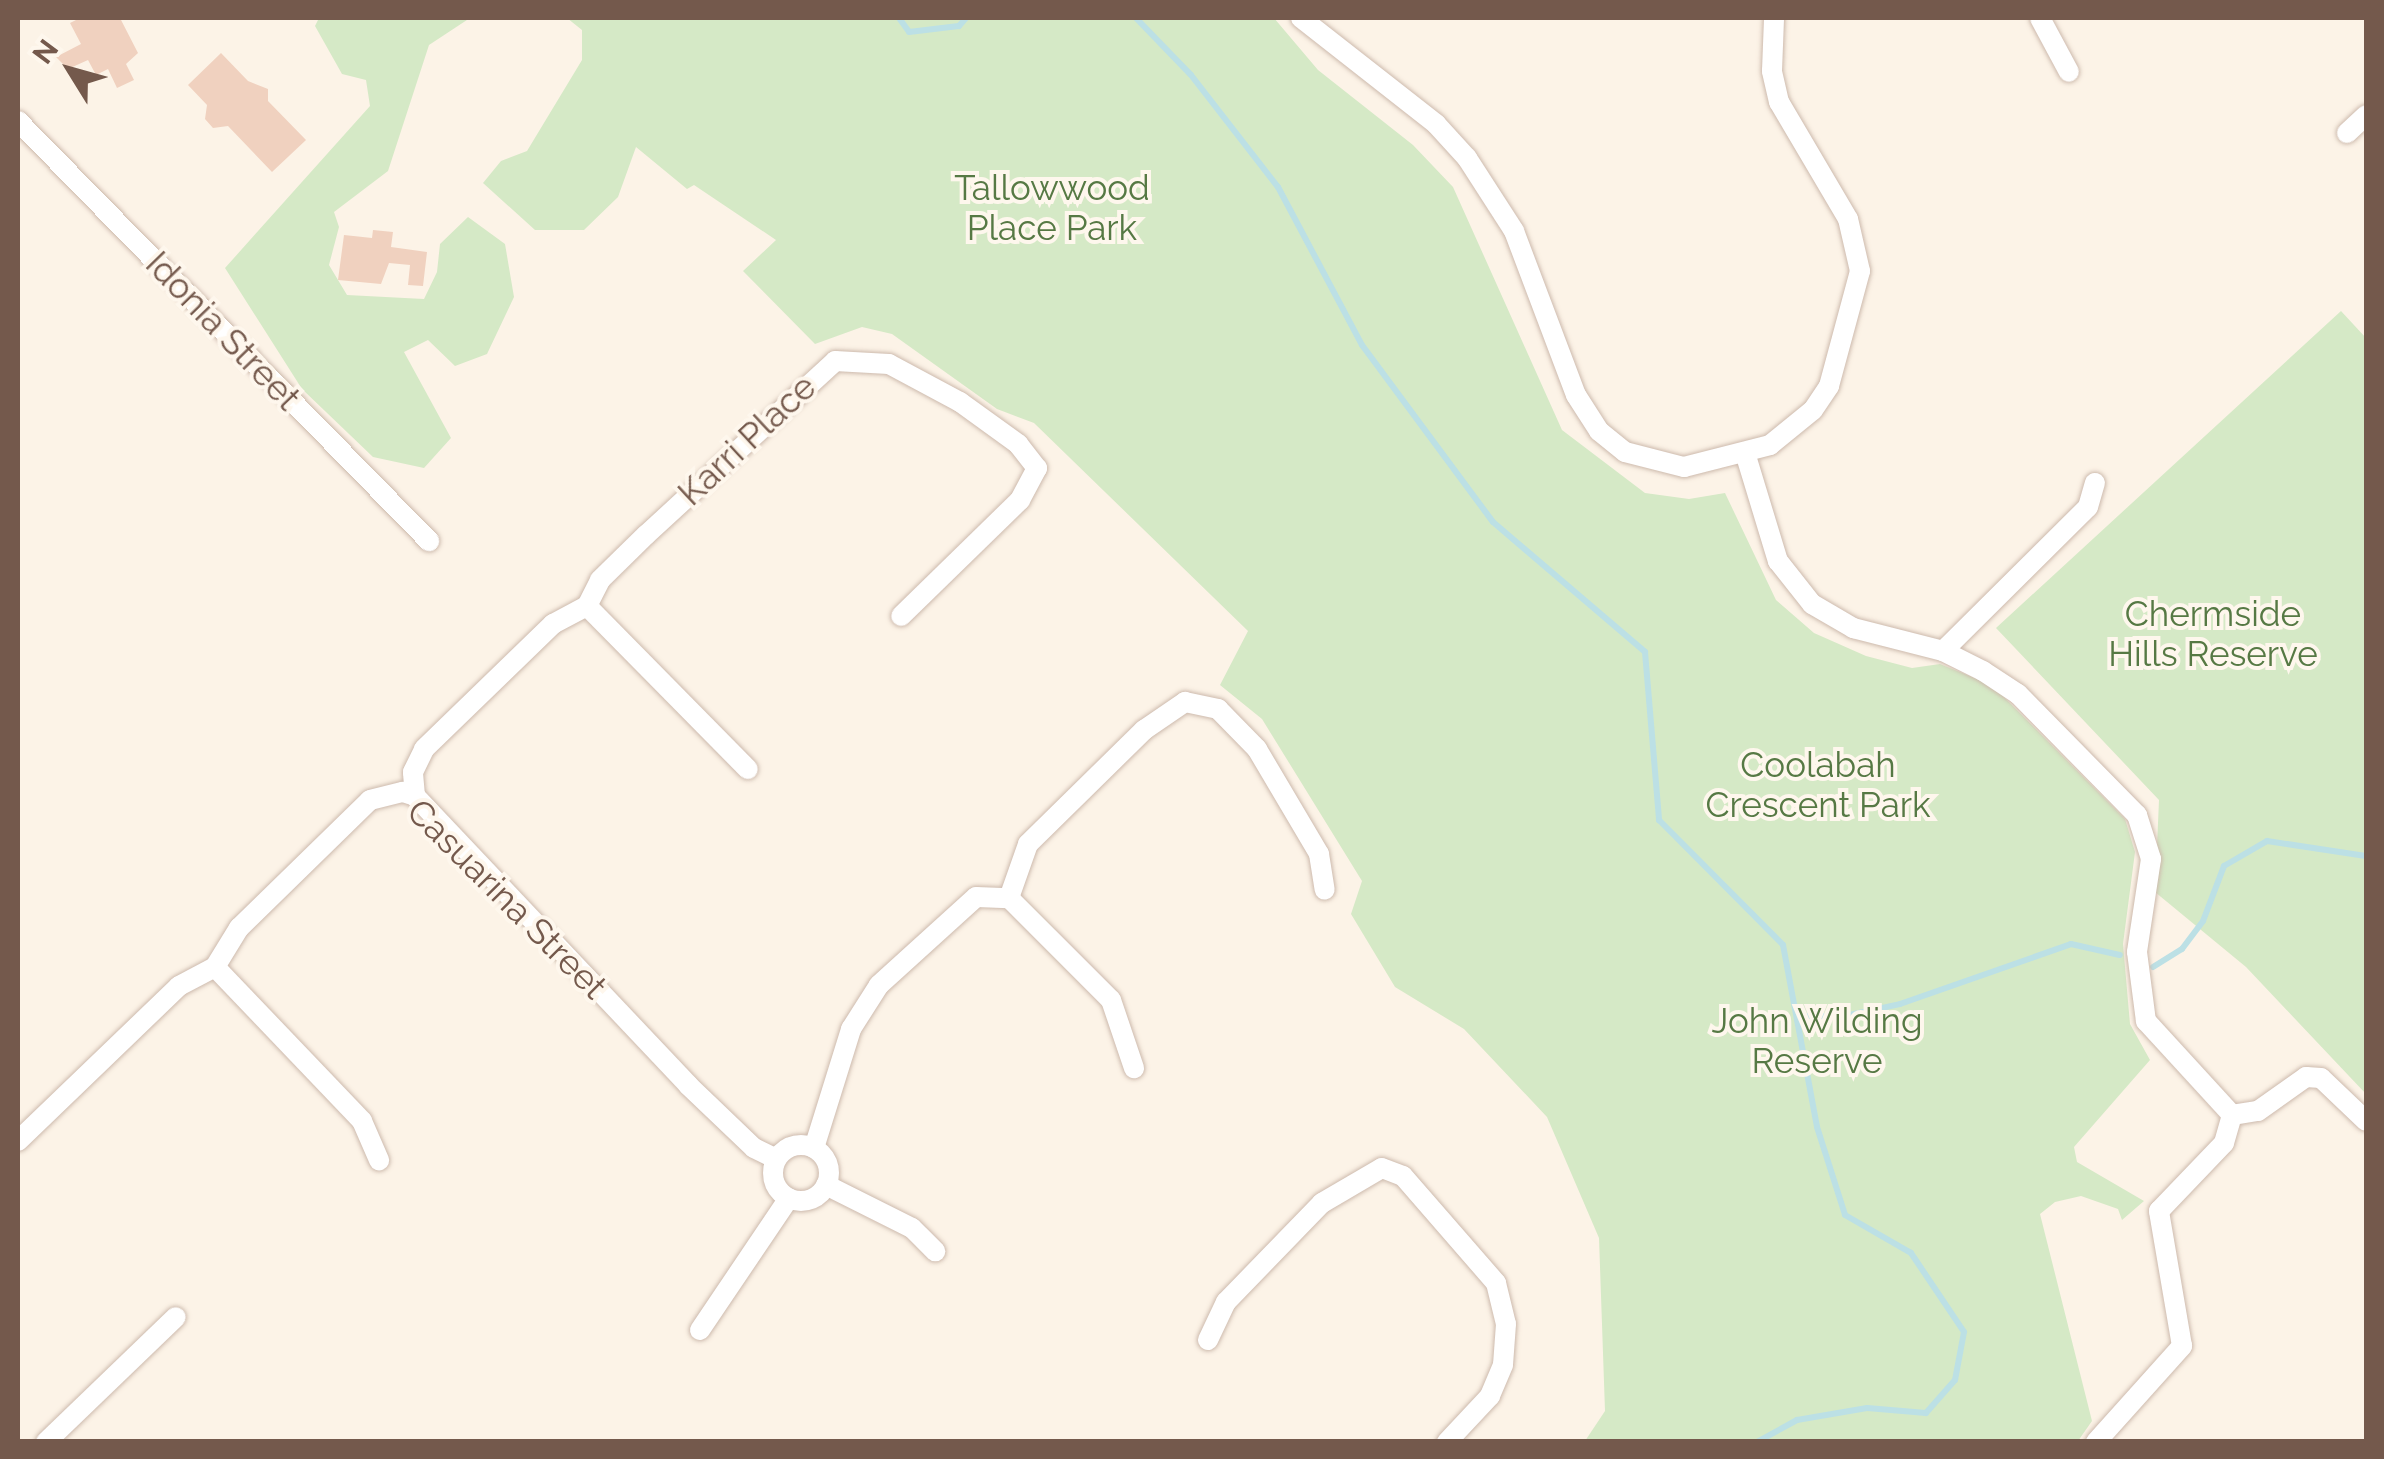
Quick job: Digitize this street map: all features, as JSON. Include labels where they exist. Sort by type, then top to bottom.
[{"type":"street","points":[[1301,18],[1436,124],[1467,158],[1514,232],[1576,395],[1598,431],[1625,452],[1664,465],[1746,456],[1791,430],[1822,399],[1860,271],[1848,219],[1779,102],[1772,71],[1774,18]]},
{"type":"street","points":[[2040,18],[2069,72]]},
{"type":"street","points":[[2347,132],[2366,115]]},
{"type":"street","name":"Idonia Street","points":[[18,121],[429,541]]},
{"type":"street","name":"Karri Place","points":[[415,796],[413,772],[424,749],[553,624],[588,606],[600,580],[808,380],[835,360],[857,358],[888,364],[960,402],[1018,444],[1037,468],[1020,500],[901,616]]},
{"type":"street","points":[[1746,456],[1778,560],[1812,604],[1853,628],[1942,651],[2018,694],[2145,827],[2151,859],[2137,952],[2146,1021],[2232,1115]]},
{"type":"street","points":[[1942,651],[2088,507],[2095,482]]},
{"type":"street","points":[[588,606],[748,769]]},
{"type":"street","points":[[1009,898],[1028,844],[1144,730],[1184,702],[1218,710],[1257,749],[1320,854],[1325,890]]},
{"type":"street","name":"Casuarina Street","points":[[18,1140],[178,986],[216,967],[240,928],[370,800],[404,792],[415,796],[688,1084],[754,1148],[777,1159]]},
{"type":"street","points":[[814,1148],[851,1028],[879,985],[976,897],[1009,898],[1111,1000],[1126,1030],[1134,1068]]},
{"type":"street","points":[[216,967],[362,1121],[379,1160]]},
{"type":"street","points":[[2232,1115],[2258,1110],[2306,1077],[2320,1078],[2366,1121]]},
{"type":"street","points":[[2096,1442],[2182,1346],[2159,1211],[2224,1144],[2232,1115]]},
{"type":"street","points":[[794,1146],[814,1148],[828,1164],[826,1185],[810,1199],[789,1198],[774,1178],[777,1159],[794,1146]]},
{"type":"street","points":[[1208,1340],[1226,1302],[1322,1203],[1382,1168],[1403,1176],[1496,1282],[1506,1324],[1503,1365],[1490,1396],[1447,1442]]},
{"type":"street","points":[[826,1185],[912,1228],[935,1251]]},
{"type":"street","points":[[700,1330],[789,1198]]},
{"type":"street","points":[[46,1442],[176,1318]]},
{"type":"green space","points":[[319,18],[470,18],[429,45],[388,171],[334,212],[339,227],[329,265],[347,295],[424,299],[437,272],[440,244],[468,217],[505,244],[514,297],[487,354],[455,366],[428,340],[404,352],[451,438],[424,468],[373,457],[302,389],[225,268],[370,106],[366,80],[342,74],[315,26]]},
{"type":"green space","name":"Tallowwood Place Park","points":[[567,18],[1274,18],[1318,70],[1413,145],[1453,187],[1562,430],[1645,493],[1689,499],[1725,493],[1776,600],[1814,633],[1866,656],[1912,668],[1940,664],[1992,685],[2125,819],[2135,852],[2123,944],[2130,1024],[2150,1060],[2074,1147],[2077,1162],[2144,1201],[2122,1220],[2118,1209],[2081,1196],[2055,1202],[2040,1214],[2092,1421],[2078,1441],[1585,1441],[1605,1411],[1599,1238],[1547,1117],[1464,1029],[1395,987],[1351,914],[1362,881],[1262,719],[1220,685],[1248,631],[1034,423],[997,409],[892,334],[862,327],[815,344],[743,271],[776,240],[694,185],[687,189],[636,147],[618,197],[584,230],[535,230],[483,183],[501,161],[527,151],[582,60],[582,30]]},
{"type":"green space","name":"Chermside Hills Reserve","points":[[2341,311],[2366,338],[2366,1094],[2246,967],[2155,892],[2159,800],[1996,628]]},
{"type":"building","points":[[80,18],[120,18],[138,53],[126,64],[134,80],[117,88],[108,69],[96,75],[88,60],[68,69],[56,57],[81,44],[70,23]]},
{"type":"building","points":[[221,53],[248,81],[268,89],[268,101],[306,140],[272,172],[228,126],[213,128],[205,119],[207,105],[188,85]]},
{"type":"building","points":[[373,230],[393,232],[391,247],[427,252],[423,286],[408,285],[410,265],[389,263],[381,284],[338,280],[344,235],[372,238]]},
{"type":"waterway","points":[[899,18],[909,32],[959,26],[966,18]]},
{"type":"waterway","points":[[1136,18],[1191,75],[1278,187],[1362,345],[1493,522],[1645,652],[1659,820],[1783,945],[1817,1127],[1845,1215],[1911,1253],[1964,1332],[1955,1380],[1926,1413],[1867,1408],[1797,1420],[1757,1442]]},
{"type":"waterway","points":[[2153,967],[2182,949],[2203,921],[2224,866],[2267,841],[2366,856]]},
{"type":"waterway","points":[[1797,1016],[1845,1016],[1900,1004],[2071,944],[2120,955]]},
{"type":"park label","name":"Coolabah Crescent Park","points":[[1818,785]]},
{"type":"park label","name":"John Wilding Reserve","points":[[1817,1041]]}]
